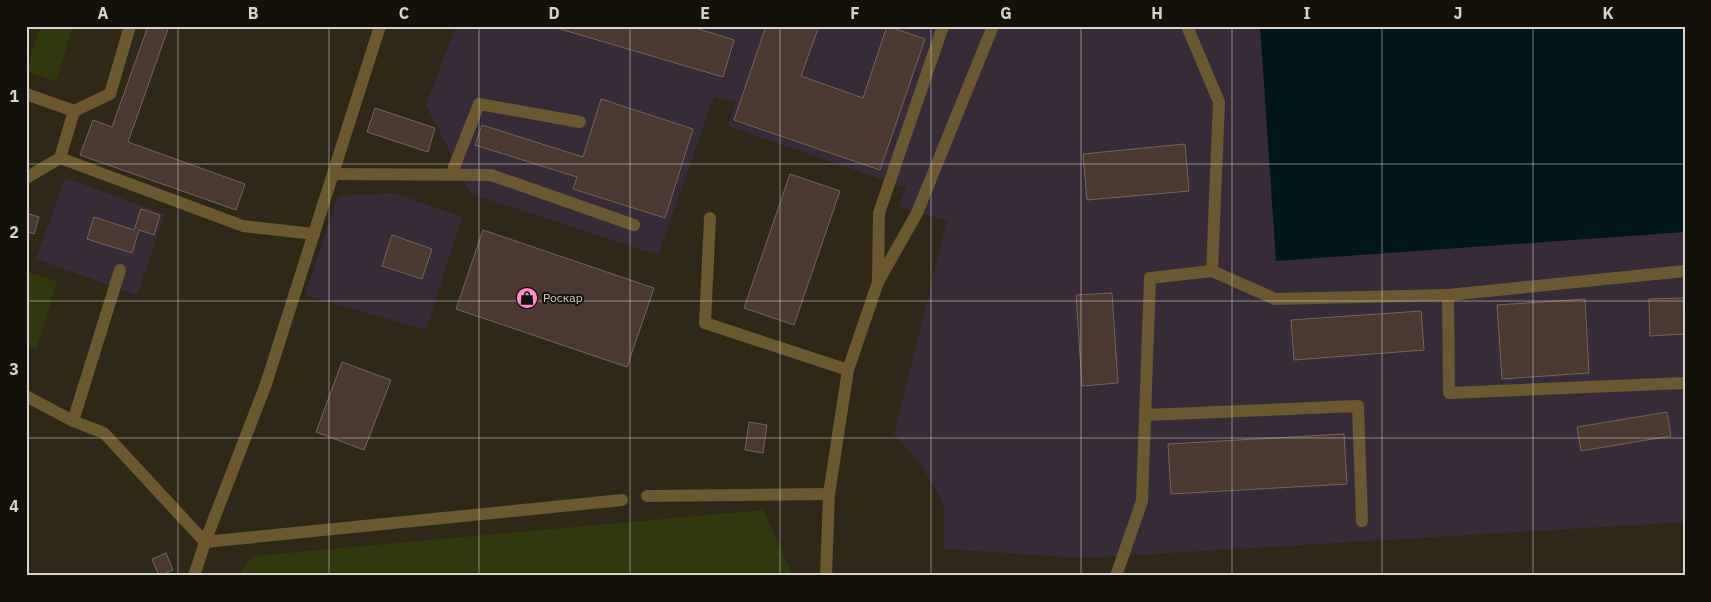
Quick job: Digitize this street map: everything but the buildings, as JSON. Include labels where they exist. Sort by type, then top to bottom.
[{"type":"lane","points":[[26,94],[74,111],[110,94],[130,26]]},
{"type":"lane","points":[[194,576],[205,542],[266,384],[380,26]]},
{"type":"lane","points":[[878,282],[879,213],[943,26]]},
{"type":"lane","points":[[826,576],[828,494],[848,370],[878,282],[918,213],[993,26]]},
{"type":"lane","points":[[1187,26],[1219,102],[1212,270]]},
{"type":"lane","points":[[451,175],[479,104],[580,122]]},
{"type":"lane","points":[[26,178],[60,158],[74,111]]},
{"type":"lane","points":[[60,158],[243,226],[314,234]]},
{"type":"lane","points":[[333,174],[492,175],[634,225]]},
{"type":"lane","points":[[710,218],[705,323],[848,370]]},
{"type":"lane","points":[[73,421],[120,270]]},
{"type":"lane","points":[[1116,576],[1142,501],[1150,278],[1212,270],[1275,299],[1448,294],[1685,271]]},
{"type":"lane","points":[[1448,294],[1449,392],[1685,383]]},
{"type":"lane","points":[[26,396],[73,421],[104,432],[205,542]]},
{"type":"lane","points":[[1145,415],[1358,406],[1362,521]]},
{"type":"lane","points":[[647,496],[828,494]]},
{"type":"lane","points":[[205,542],[622,500]]},
{"type":"shaded area","points":[[456,26],[1685,26],[1685,522],[1085,558],[944,549],[944,505],[922,466],[894,434],[947,221],[899,207],[906,188],[728,126],[736,102],[714,97],[658,255],[471,194],[426,105]]},
{"type":"shaded area","points":[[1260,26],[1685,26],[1685,232],[1276,261]]},
{"type":"shaded area","points":[[65,178],[165,214],[137,295],[36,259]]},
{"type":"shaded area","points":[[394,193],[462,217],[426,330],[305,295],[338,196]]},
{"type":"green space","points":[[40,26],[73,26],[56,81],[26,71]]},
{"type":"green space","points":[[26,272],[57,281],[37,348],[26,345]]},
{"type":"green space","points":[[763,510],[793,576],[237,576],[253,556]]},
{"type":"place","name":"Роскар","points":[[527,298]]}]
